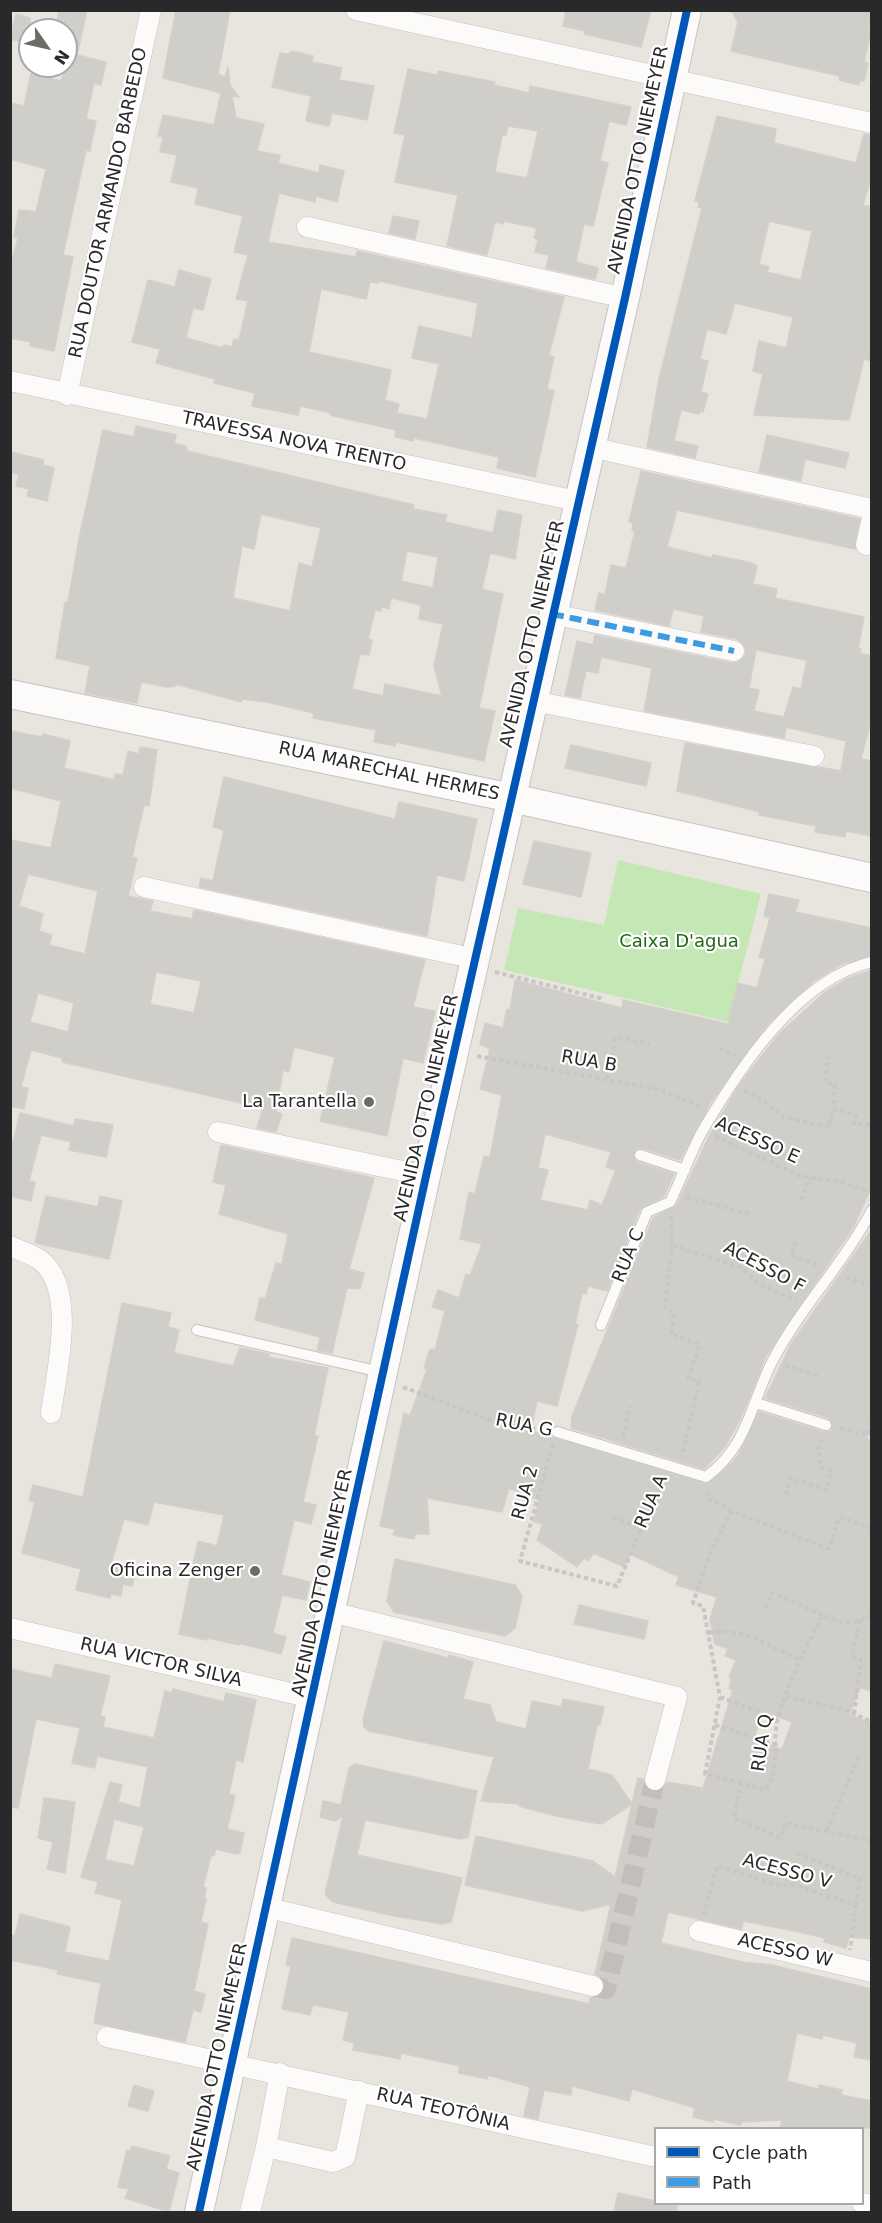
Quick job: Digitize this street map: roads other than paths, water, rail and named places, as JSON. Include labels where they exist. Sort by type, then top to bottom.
[{"type":"main road","name":"AVENIDA OTTO NIEMEYER","points":[[199,2212],[426,1176],[577,501],[625,298],[687,10]]},
{"type":"main road","name":"RUA MARECHAL HERMES","points":[[10,694],[512,798],[872,878]]},
{"type":"street","name":"RUA DOUTOR ARMANDO BARBEDO","points":[[67,395],[152,10]]},
{"type":"street","points":[[356,10],[872,123]]},
{"type":"street","points":[[307,227],[625,298]]},
{"type":"street","name":"TRAVESSA NOVA TRENTO","points":[[10,381],[67,395],[577,501]]},
{"type":"street","points":[[590,447],[872,508]]},
{"type":"street","points":[[866,545],[872,518]]},
{"type":"street","points":[[552,614],[734,651]]},
{"type":"street","points":[[533,701],[814,756]]},
{"type":"street","points":[[144,886],[476,959]]},
{"type":"street","points":[[218,1132],[426,1176]]},
{"type":"street","points":[[10,1246],[40,1260],[51,1273],[58,1289],[63,1324],[51,1413]]},
{"type":"street","points":[[331,1612],[676,1696],[656,1780]]},
{"type":"street","name":"RUA VICTOR SILVA","points":[[10,1628],[312,1698]]},
{"type":"street","points":[[265,1907],[593,1986]]},
{"type":"street","name":"ACESSO W","points":[[699,1931],[872,1972]]},
{"type":"street","name":"RUA TEOTÔNIA","points":[[107,2037],[231,2062],[654,2157]]},
{"type":"street","points":[[250,2212],[280,2073]]},
{"type":"street","points":[[266,2146],[333,2162],[342,2160],[347,2153],[358,2091]]},
{"type":"lane","points":[[640,1155],[685,1170],[702,1132],[732,1086],[790,1010],[813,991],[855,965],[872,962]]},
{"type":"lane","name":"RUA C","points":[[601,1325],[647,1212],[672,1198],[685,1170]]},
{"type":"lane","points":[[826,1425],[756,1403],[773,1361],[872,1210]]},
{"type":"lane","points":[[196,1330],[384,1376]]},
{"type":"lane","name":"RUA A","points":[[668,1465],[706,1477],[725,1463],[756,1403]]},
{"type":"lane","name":"RUA G","points":[[557,1431],[668,1465]]},
{"type":"tunnel","points":[[593,1986],[606,1989],[655,1780]]},
{"type":"place","name":"La Tarantella","points":[[369,1102]]},
{"type":"place","name":"Oficina Zenger","points":[[255,1571]]},
{"type":"park label","name":"Caixa D'agua","points":[[679,942]]}]
